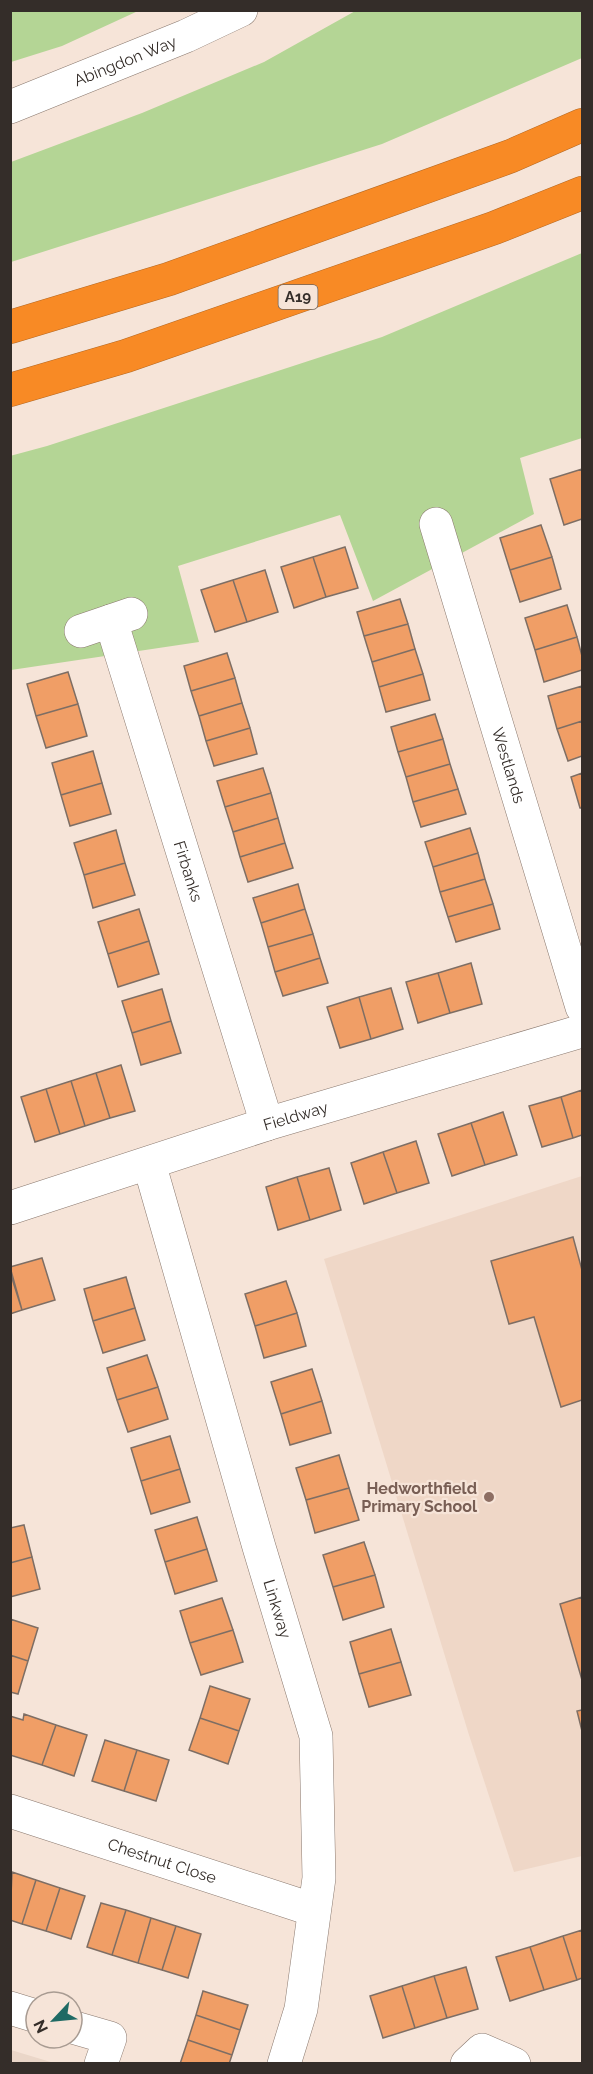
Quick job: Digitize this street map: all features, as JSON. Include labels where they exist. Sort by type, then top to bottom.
[{"type":"highway","points":[[10,327],[169,279],[511,156],[582,125]]},
{"type":"highway","name":"A19","points":[[10,390],[126,356],[494,228],[582,193]]},
{"type":"street","name":"Abingdon Way","points":[[10,107],[186,36],[241,10]]},
{"type":"street","name":"Westlands","points":[[435,524],[582,1007]]},
{"type":"street","name":"Firbanks","points":[[108,622],[267,1124]]},
{"type":"street","name":"Fieldway","points":[[10,1208],[267,1124],[582,1031]]},
{"type":"street","name":"Linkway","points":[[149,1163],[259,1547],[316,1736],[319,1878],[301,2009],[284,2064]]},
{"type":"street","name":"Chestnut Close","points":[[10,1811],[315,1910]]},
{"type":"street","points":[[84,2030],[110,2038],[101,2064]]},
{"type":"street","points":[[467,2064],[482,2050],[514,2064]]},
{"type":"shaded area","name":"Hedworthfield Primary School","points":[[582,1176],[582,1856],[514,1872],[469,1735],[324,1259]]},
{"type":"shaded area","points":[[11,2050],[54,2063],[11,2063]]},
{"type":"green space","points":[[11,10],[138,11],[62,46],[11,62]]},
{"type":"green space","points":[[357,10],[582,11],[582,58],[382,144],[11,262],[11,162],[142,113],[264,62]]},
{"type":"green space","points":[[582,253],[582,438],[520,458],[534,514],[373,601],[340,515],[178,566],[199,642],[11,670],[10,456],[382,337]]},
{"type":"building","points":[[582,469],[582,519],[564,525],[550,479]]},
{"type":"building","points":[[541,525],[552,557],[510,570],[500,538]]},
{"type":"building","points":[[345,547],[358,588],[326,597],[313,557]]},
{"type":"building","points":[[313,557],[326,597],[294,608],[281,567]]},
{"type":"building","points":[[552,557],[561,589],[520,602],[510,570]]},
{"type":"building","points":[[265,570],[278,612],[247,622],[233,580]]},
{"type":"building","points":[[233,580],[247,622],[215,632],[201,590]]},
{"type":"building","points":[[400,599],[408,624],[364,636],[357,612]]},
{"type":"building","points":[[567,605],[577,637],[535,650],[525,618]]},
{"type":"building","points":[[408,624],[415,649],[372,662],[364,636]]},
{"type":"building","points":[[577,637],[582,656],[582,670],[544,682],[535,650]]},
{"type":"building","points":[[415,649],[423,674],[379,687],[372,662]]},
{"type":"building","points":[[227,653],[235,678],[191,691],[184,666]]},
{"type":"building","points":[[68,672],[78,704],[36,716],[27,684]]},
{"type":"building","points":[[423,674],[430,700],[386,712],[379,687]]},
{"type":"building","points":[[235,678],[242,703],[199,716],[191,691]]},
{"type":"building","points":[[582,686],[582,721],[557,729],[548,696]]},
{"type":"building","points":[[242,703],[250,728],[206,741],[199,716]]},
{"type":"building","points":[[78,704],[87,736],[46,748],[36,716]]},
{"type":"building","points":[[435,714],[443,739],[398,752],[391,727]]},
{"type":"building","points":[[582,721],[582,756],[568,761],[557,729]]},
{"type":"building","points":[[250,728],[257,754],[214,766],[206,741]]},
{"type":"building","points":[[443,739],[450,764],[406,777],[398,752]]},
{"type":"building","points":[[93,751],[102,783],[61,795],[52,763]]},
{"type":"building","points":[[450,764],[458,789],[413,802],[406,777]]},
{"type":"building","points":[[263,768],[271,793],[225,807],[217,781]]},
{"type":"building","points":[[582,773],[582,808],[580,808],[571,777]]},
{"type":"building","points":[[102,783],[111,814],[70,826],[61,795]]},
{"type":"building","points":[[458,789],[466,814],[421,827],[413,802]]},
{"type":"building","points":[[271,793],[278,818],[233,832],[225,807]]},
{"type":"building","points":[[278,818],[285,843],[240,857],[233,832]]},
{"type":"building","points":[[470,828],[478,853],[433,867],[425,842]]},
{"type":"building","points":[[116,830],[125,863],[84,875],[74,843]]},
{"type":"building","points":[[285,843],[293,868],[248,882],[240,857]]},
{"type":"building","points":[[478,853],[485,879],[440,892],[433,867]]},
{"type":"building","points":[[125,863],[135,895],[93,908],[84,875]]},
{"type":"building","points":[[485,879],[493,904],[448,917],[440,892]]},
{"type":"building","points":[[298,884],[305,909],[261,923],[253,898]]},
{"type":"building","points":[[493,904],[500,929],[456,942],[448,917]]},
{"type":"building","points":[[139,909],[149,941],[108,954],[98,922]]},
{"type":"building","points":[[305,909],[313,934],[268,947],[261,923]]},
{"type":"building","points":[[313,934],[320,958],[275,972],[268,947]]},
{"type":"building","points":[[149,941],[159,974],[118,987],[108,954]]},
{"type":"building","points":[[320,958],[328,983],[283,996],[275,972]]},
{"type":"building","points":[[471,963],[482,1004],[450,1013],[438,973]]},
{"type":"building","points":[[438,973],[450,1013],[418,1023],[406,982]]},
{"type":"building","points":[[391,988],[403,1029],[371,1039],[359,997]]},
{"type":"building","points":[[162,989],[171,1021],[132,1033],[122,1001]]},
{"type":"building","points":[[359,997],[371,1039],[340,1048],[327,1007]]},
{"type":"building","points":[[171,1021],[181,1053],[141,1065],[132,1033]]},
{"type":"building","points":[[121,1065],[135,1111],[110,1118],[96,1073]]},
{"type":"building","points":[[96,1073],[110,1118],[85,1126],[71,1081]]},
{"type":"building","points":[[71,1081],[85,1126],[60,1134],[46,1089]]},
{"type":"building","points":[[46,1089],[60,1134],[35,1142],[21,1097]]},
{"type":"building","points":[[582,1090],[582,1135],[573,1138],[561,1097]]},
{"type":"building","points":[[561,1097],[573,1138],[542,1147],[529,1106]]},
{"type":"building","points":[[503,1112],[517,1155],[485,1165],[471,1123]]},
{"type":"building","points":[[471,1123],[485,1165],[452,1176],[438,1134]]},
{"type":"building","points":[[416,1141],[429,1183],[397,1193],[383,1152]]},
{"type":"building","points":[[383,1152],[397,1193],[364,1204],[351,1163]]},
{"type":"building","points":[[329,1168],[341,1210],[310,1220],[297,1177]]},
{"type":"building","points":[[297,1177],[310,1220],[278,1230],[266,1187]]},
{"type":"building","points":[[573,1237],[582,1270],[582,1400],[561,1407],[534,1317],[509,1324],[491,1261]]},
{"type":"building","points":[[42,1258],[55,1300],[22,1310],[10,1267]]},
{"type":"building","points":[[10,1272],[22,1310],[10,1314]]},
{"type":"building","points":[[126,1277],[135,1308],[93,1321],[84,1289]]},
{"type":"building","points":[[286,1281],[297,1313],[255,1326],[245,1294]]},
{"type":"building","points":[[135,1308],[145,1340],[103,1353],[93,1321]]},
{"type":"building","points":[[297,1313],[306,1346],[264,1358],[255,1326]]},
{"type":"building","points":[[147,1355],[158,1387],[117,1400],[107,1368]]},
{"type":"building","points":[[312,1369],[322,1401],[281,1414],[271,1382]]},
{"type":"building","points":[[158,1387],[168,1419],[128,1432],[117,1400]]},
{"type":"building","points":[[322,1401],[331,1433],[290,1445],[281,1414]]},
{"type":"building","points":[[170,1436],[180,1469],[141,1481],[131,1448]]},
{"type":"building","points":[[339,1455],[349,1488],[306,1500],[296,1468]]},
{"type":"building","points":[[180,1469],[190,1502],[151,1514],[141,1481]]},
{"type":"building","points":[[349,1488],[359,1520],[315,1533],[306,1500]]},
{"type":"building","points":[[197,1517],[207,1549],[165,1562],[155,1530]]},
{"type":"building","points":[[24,1525],[32,1557],[10,1563],[10,1528]]},
{"type":"building","points":[[364,1542],[375,1575],[333,1587],[323,1555]]},
{"type":"building","points":[[207,1549],[217,1581],[175,1594],[165,1562]]},
{"type":"building","points":[[32,1557],[40,1589],[10,1597],[10,1563]]},
{"type":"building","points":[[375,1575],[384,1607],[343,1620],[333,1587]]},
{"type":"building","points":[[582,1597],[582,1680],[560,1604]]},
{"type":"building","points":[[222,1598],[233,1630],[190,1643],[180,1611]]},
{"type":"building","points":[[10,1619],[38,1628],[28,1661],[10,1655]]},
{"type":"building","points":[[391,1629],[401,1662],[359,1674],[350,1642]]},
{"type":"building","points":[[233,1630],[243,1662],[201,1675],[190,1643]]},
{"type":"building","points":[[10,1655],[28,1661],[18,1694],[10,1692]]},
{"type":"building","points":[[401,1662],[411,1695],[369,1707],[359,1674]]},
{"type":"building","points":[[210,1686],[250,1699],[239,1731],[200,1718]]},
{"type":"building","points":[[582,1710],[582,1731],[577,1711]]},
{"type":"building","points":[[24,1714],[56,1725],[42,1765],[10,1755],[10,1716],[23,1720]]},
{"type":"building","points":[[200,1718],[239,1731],[228,1764],[189,1750]]},
{"type":"building","points":[[56,1725],[87,1735],[74,1776],[42,1765]]},
{"type":"building","points":[[105,1740],[137,1750],[124,1791],[92,1781]]},
{"type":"building","points":[[137,1750],[169,1760],[156,1801],[124,1791]]},
{"type":"building","points":[[12,1872],[36,1880],[22,1924],[10,1920]]},
{"type":"building","points":[[36,1880],[60,1888],[46,1931],[22,1924]]},
{"type":"building","points":[[60,1888],[85,1896],[71,1939],[46,1931]]},
{"type":"building","points":[[101,1903],[126,1910],[112,1955],[87,1947]]},
{"type":"building","points":[[126,1910],[151,1918],[138,1963],[112,1955]]},
{"type":"building","points":[[151,1918],[176,1926],[162,1970],[138,1963]]},
{"type":"building","points":[[176,1926],[201,1934],[188,1978],[162,1970]]},
{"type":"building","points":[[582,1930],[582,1978],[577,1980],[563,1936]]},
{"type":"building","points":[[563,1936],[577,1980],[544,1990],[530,1947]]},
{"type":"building","points":[[530,1947],[544,1990],[510,2001],[496,1957]]},
{"type":"building","points":[[466,1967],[478,2009],[447,2018],[434,1976]]},
{"type":"building","points":[[434,1976],[447,2018],[415,2028],[402,1986]]},
{"type":"building","points":[[402,1986],[415,2028],[383,2038],[370,1996]]},
{"type":"building","points":[[203,1991],[248,2005],[240,2030],[196,2015]]},
{"type":"building","points":[[196,2015],[240,2030],[232,2055],[188,2040]]},
{"type":"building","points":[[188,2040],[232,2055],[229,2064],[180,2064]]},
{"type":"place","name":"Hedworthfield Primary School","points":[[489,1497]]}]
